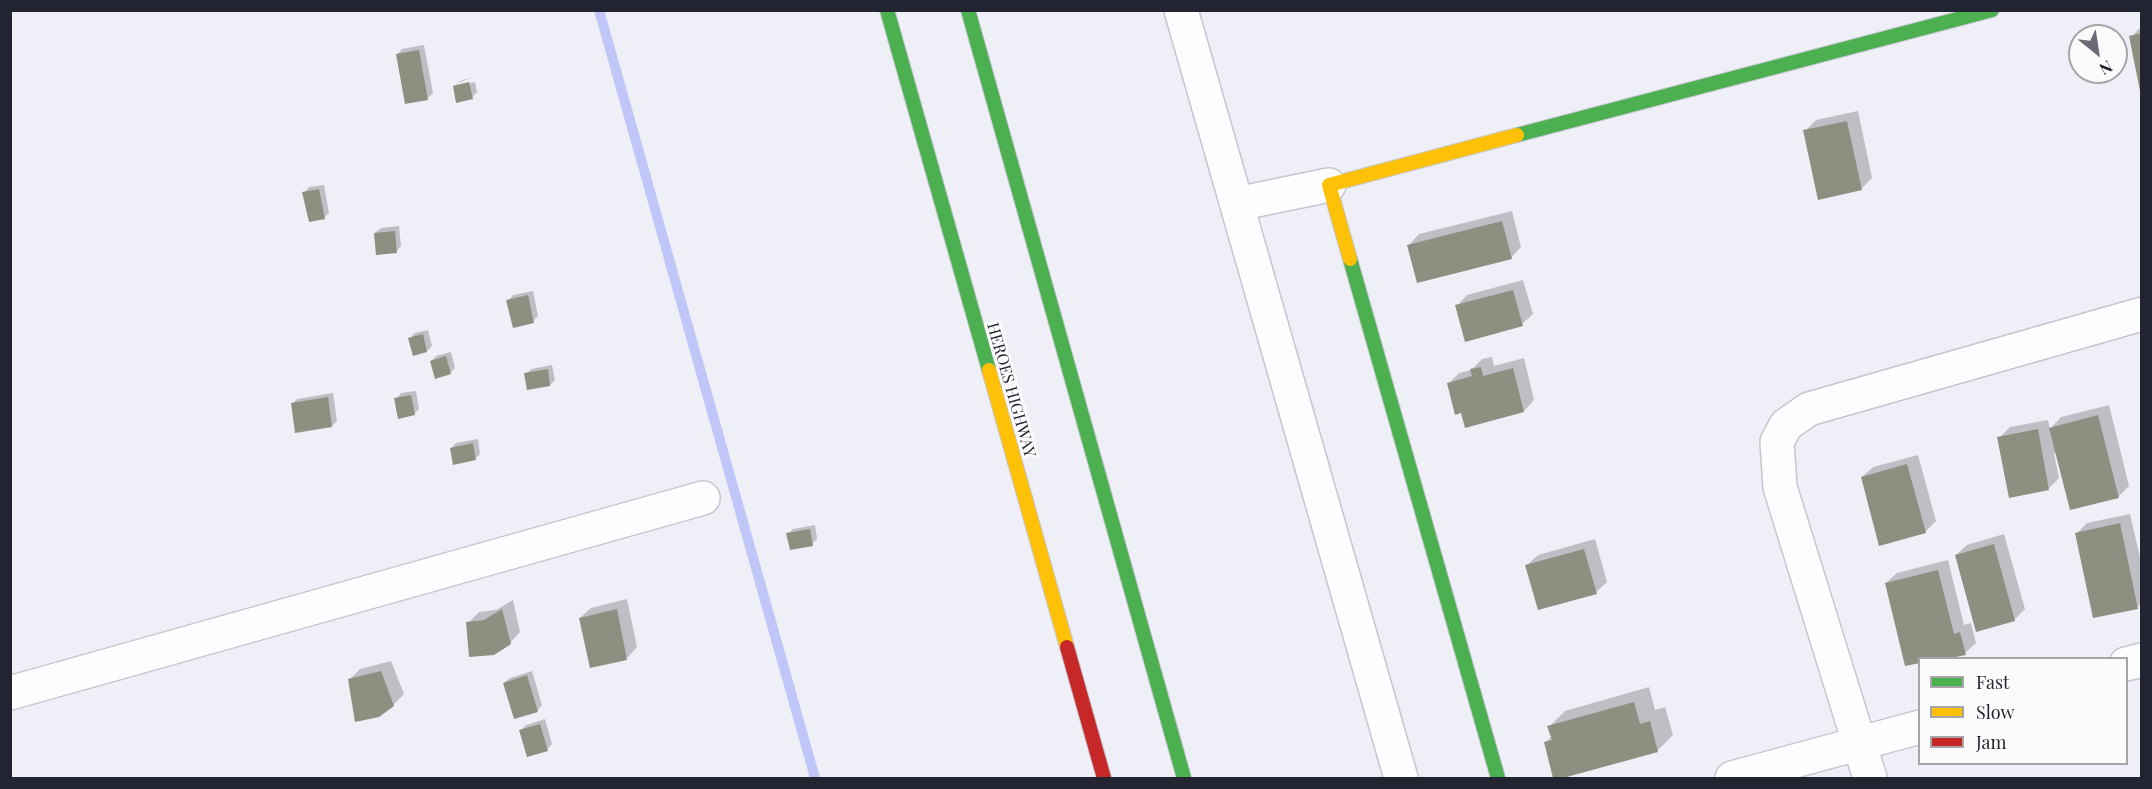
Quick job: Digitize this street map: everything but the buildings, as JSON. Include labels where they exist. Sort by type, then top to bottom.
[{"type":"main road","name":"HEROES HIGHWAY","points":[[887,10],[1104,778]]},
{"type":"main road","points":[[968,10],[1184,778]]},
{"type":"main road","points":[[1498,778],[1329,185],[1992,10]]},
{"type":"street","points":[[1181,10],[1401,778]]},
{"type":"street","points":[[1237,204],[1329,185]]},
{"type":"street","points":[[1870,778],[1780,487],[1777,442],[1786,425],[1809,409],[2142,314]]},
{"type":"street","points":[[10,693],[703,498]]},
{"type":"street","points":[[1732,778],[1918,728]]},
{"type":"waterway","points":[[599,10],[815,778]]},
{"type":"traffic: fast","points":[[887,10],[989,370]]},
{"type":"traffic: fast","points":[[968,10],[1184,778]]},
{"type":"traffic: fast","points":[[1517,135],[1992,10]]},
{"type":"traffic: fast","points":[[1350,259],[1498,778]]},
{"type":"traffic: slow","points":[[1350,259],[1329,185],[1517,135]]},
{"type":"traffic: slow","points":[[989,370],[1067,647]]},
{"type":"traffic: jam","points":[[1067,647],[1104,778]]}]
